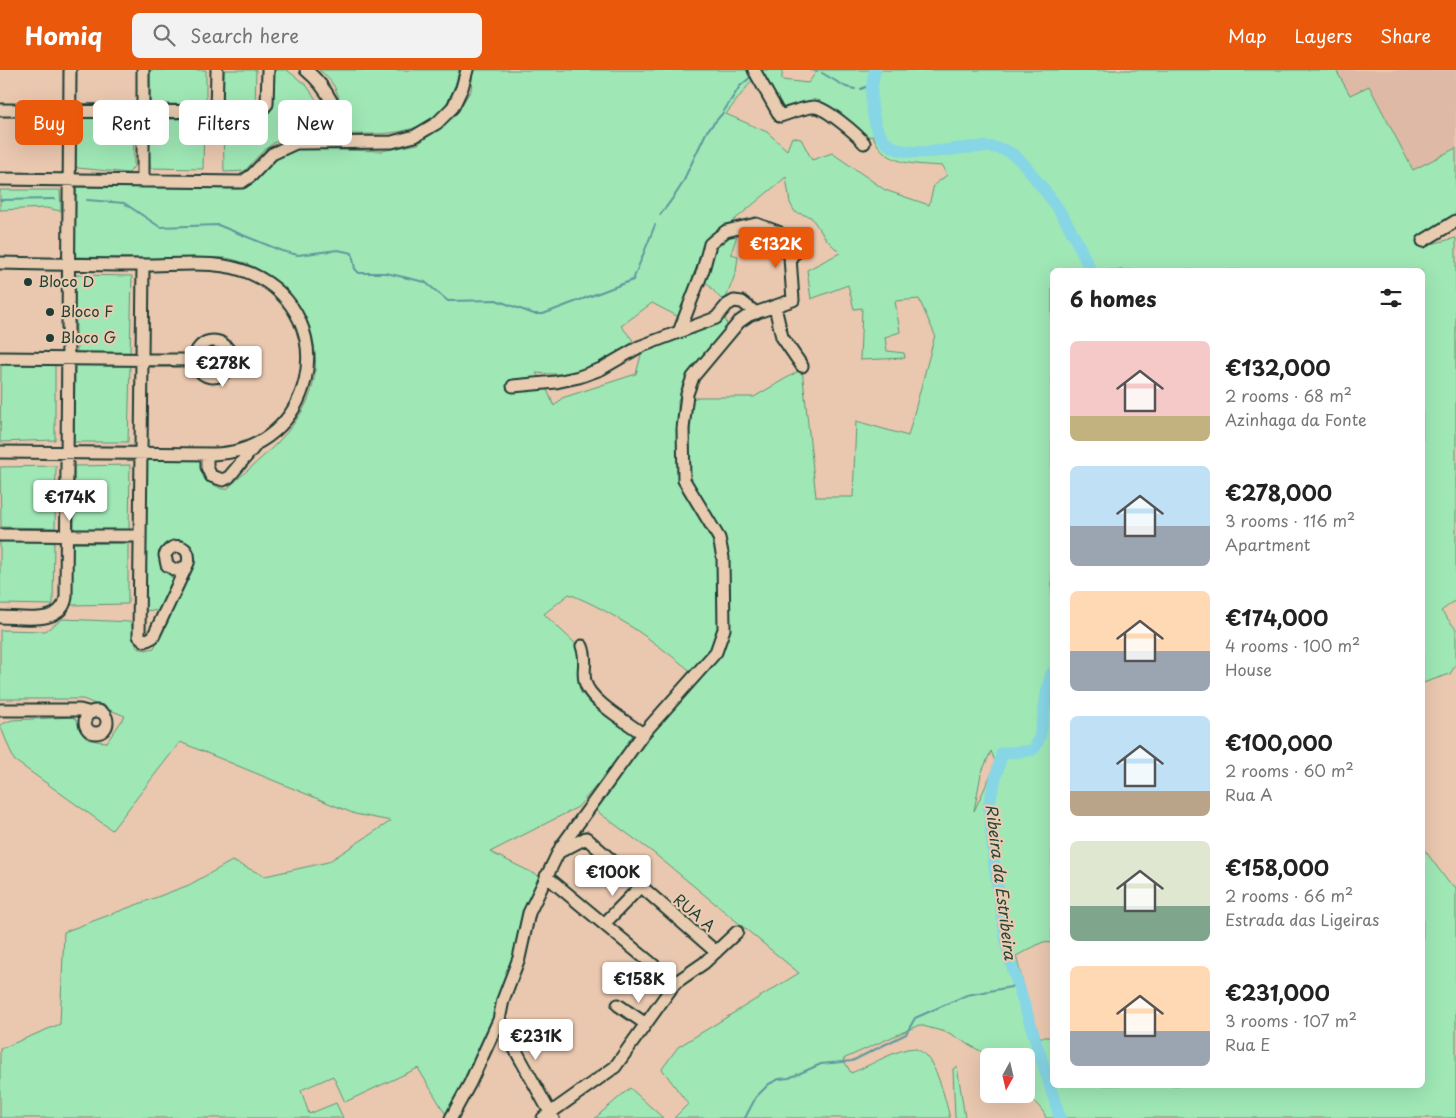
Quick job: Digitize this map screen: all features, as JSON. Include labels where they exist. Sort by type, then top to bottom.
[{"type":"street","points":[[70,70],[70,100]]},
{"type":"street","points":[[143,70],[143,100]]},
{"type":"street","points":[[216,100],[217,70]]},
{"type":"street","points":[[267,100],[268,70]]},
{"type":"street","points":[[306,70],[328,94],[331,100]]},
{"type":"street","points":[[352,142],[392,142],[415,136],[437,123],[453,107],[462,88],[467,70]]},
{"type":"street","points":[[754,70],[780,116],[813,107],[820,108],[827,111],[859,136],[864,143]]},
{"type":"street","points":[[0,110],[15,110]]},
{"type":"street","points":[[0,617],[48,617],[62,609],[66,596],[70,145]]},
{"type":"street","points":[[143,145],[143,181]]},
{"type":"street","points":[[0,179],[242,182],[252,175],[272,154],[289,145]]},
{"type":"street","points":[[1423,241],[1456,222]]},
{"type":"street","points":[[679,332],[703,270],[710,244],[726,231],[756,224],[778,232],[779,251]]},
{"type":"street","points":[[451,1118],[470,1083],[499,1020],[503,1000],[519,958],[528,913],[558,852],[642,734],[716,652],[724,629],[722,558],[719,538],[684,480],[683,429],[687,394],[693,378],[739,322],[756,313],[793,300],[789,266],[790,258],[798,251]]},
{"type":"street","points":[[0,263],[222,265],[254,274],[277,290],[294,311],[306,341],[307,374],[300,398],[282,425],[257,444],[229,477],[223,480],[211,476],[205,454]]},
{"type":"street","points":[[143,265],[139,636],[145,642],[153,637],[185,567]]},
{"type":"street","points":[[513,386],[579,378],[601,369],[638,346],[716,318],[727,304],[734,301],[742,302],[756,313]]},
{"type":"street","points":[[775,307],[782,337],[802,366]]},
{"type":"street","points":[[0,358],[195,360]]},
{"type":"street","points":[[0,452],[205,454],[231,453],[257,444]]},
{"type":"street","points":[[0,535],[140,536]]},
{"type":"street","points":[[139,617],[162,618]]},
{"type":"street","points":[[582,646],[587,663],[584,680],[590,693],[642,734]]},
{"type":"street","points":[[0,710],[80,710],[91,713]]},
{"type":"street","name":"RUA A","points":[[558,852],[586,838],[716,952]]},
{"type":"street","points":[[546,876],[675,983]]},
{"type":"street","points":[[604,924],[640,887]]},
{"type":"street","points":[[499,1020],[549,1116],[615,1067],[675,983],[704,963],[737,932]]},
{"type":"street","points":[[618,1005],[646,1024]]},
{"type":"shaded area","points":[[1323,70],[1456,70],[1456,148],[1414,170],[1374,96],[1344,111]]},
{"type":"green space","points":[[150,70],[206,70],[206,100],[179,100],[179,108],[169,108],[169,100],[150,100]]},
{"type":"green space","points":[[224,70],[256,70],[255,100],[223,100]]},
{"type":"green space","points":[[274,70],[287,70],[307,86],[316,100],[278,100],[278,141],[264,151],[245,171],[224,172],[224,145],[268,145],[268,112],[272,100]]},
{"type":"green space","points":[[319,70],[459,70],[453,91],[444,106],[433,118],[420,126],[405,131],[388,133],[352,134],[352,100],[339,100],[333,84]]},
{"type":"green space","points":[[473,70],[751,70],[753,79],[726,114],[767,132],[787,150],[792,137],[801,139],[812,160],[832,153],[885,190],[929,205],[934,185],[947,175],[943,166],[912,164],[893,158],[878,146],[873,136],[867,136],[855,131],[828,109],[780,112],[758,70],[782,70],[782,80],[808,83],[818,70],[1336,70],[1350,95],[1369,86],[1413,170],[1456,148],[1456,216],[1416,240],[1426,245],[1456,238],[1456,600],[1441,611],[1456,629],[1456,664],[1450,674],[1425,682],[1425,268],[1050,268],[1050,943],[1043,942],[1016,956],[1037,1037],[1050,1037],[1050,1088],[1425,1088],[1425,851],[1449,883],[1456,887],[1456,1118],[1046,1118],[1035,1102],[1035,1048],[980,1048],[980,1051],[949,1033],[919,1025],[843,1059],[851,1073],[900,1051],[916,1049],[924,1054],[937,1074],[950,1118],[674,1118],[688,1104],[662,1069],[678,1047],[799,973],[655,854],[594,809],[642,741],[727,632],[726,539],[690,483],[687,473],[692,399],[699,397],[754,397],[802,369],[816,497],[853,497],[856,421],[908,436],[935,335],[919,299],[895,301],[900,332],[885,337],[887,351],[904,353],[905,358],[860,360],[862,308],[854,309],[848,285],[811,299],[807,270],[840,253],[826,239],[811,217],[795,212],[790,203],[786,177],[709,241],[681,318],[652,303],[621,326],[633,343],[610,359],[599,365],[577,372],[565,374],[536,373],[545,385],[554,406],[562,398],[636,374],[642,351],[725,316],[728,330],[683,385],[678,401],[678,480],[715,538],[719,558],[721,629],[717,643],[693,673],[634,629],[586,601],[569,594],[544,614],[578,646],[581,693],[634,734],[631,745],[578,807],[490,852],[539,876],[493,1021],[477,1060],[448,1118],[418,1068],[345,1102],[333,1076],[301,1090],[309,1114],[336,1103],[343,1118],[0,1118],[0,1049],[60,1024],[64,932],[189,885],[232,861],[265,876],[328,862],[391,821],[355,814],[180,742],[112,830],[14,760],[0,725],[12,720],[73,717],[78,722],[85,737],[107,742],[125,716],[83,699],[0,699],[0,630],[45,631],[63,619],[131,622],[137,648],[146,650],[154,648],[196,561],[192,547],[185,543],[175,541],[164,545],[160,563],[173,579],[158,611],[145,610],[147,459],[200,460],[206,481],[222,489],[227,489],[267,453],[294,424],[312,389],[316,365],[313,341],[305,319],[293,298],[276,281],[255,267],[231,259],[221,258],[75,257],[76,187],[239,189],[253,184],[273,161],[295,149],[382,151],[418,144],[446,123],[460,108],[471,90]],"holes":[[[991,751],[996,764],[974,811],[981,774]]]},
{"type":"green space","points":[[83,117],[93,117],[93,145],[134,145],[134,166],[129,173],[78,168],[75,166],[75,145],[83,145]]},
{"type":"green space","points":[[169,119],[179,119],[179,145],[203,145],[203,169],[150,168],[149,145],[169,145]]},
{"type":"green space","points":[[0,190],[60,190],[61,211],[46,208],[0,210]]},
{"type":"green space","points":[[738,232],[731,254],[738,256],[736,272],[726,298],[721,299],[705,281],[719,240]]},
{"type":"green space","points":[[74,275],[132,276],[130,354],[77,354]]},
{"type":"green space","points":[[75,362],[130,365],[128,442],[74,442]]},
{"type":"green space","points":[[1,365],[55,365],[55,440],[0,442]]},
{"type":"green space","points":[[130,465],[129,531],[74,530],[74,466]]},
{"type":"green space","points":[[56,466],[55,528],[1,527],[0,467]]},
{"type":"green space","points":[[0,541],[54,542],[53,605],[0,604]]},
{"type":"green space","points":[[73,541],[128,541],[128,604],[71,605]]},
{"type":"green space","points":[[957,1066],[965,1118],[955,1118],[953,1069]]},
{"type":"green space","points":[[630,1088],[663,1118],[595,1118]]},
{"type":"waterway","points":[[810,70],[817,71]]},
{"type":"waterway","name":"Ribeira da Estribeira","points":[[875,70],[872,84],[872,105],[876,126],[885,142],[899,150],[916,152],[994,147],[1013,154],[1025,166],[1059,210],[1089,268]]},
{"type":"waterway","points":[[822,73],[846,87],[855,89]]},
{"type":"waterway","points":[[660,215],[682,184],[707,131],[722,114],[740,86],[752,76]]},
{"type":"waterway","points":[[861,89],[872,84]]},
{"type":"waterway","points":[[0,200],[54,199]]},
{"type":"waterway","points":[[87,200],[124,203],[160,227],[218,225],[282,251],[298,255],[338,250],[352,253],[355,269],[359,273],[386,273],[425,282],[448,301],[496,300],[534,314],[543,314],[633,280],[655,225]]},
{"type":"waterway","name":"Ribeira da Estribeira","points":[[1050,678],[1042,727],[1036,745],[1030,751],[1002,753],[989,804],[994,863],[1008,953],[1050,1086]]},
{"type":"waterway","points":[[745,1118],[756,1097],[769,1084],[779,1079],[789,1078],[821,1064],[852,1061],[906,1034],[915,1018],[967,995],[1011,987],[1017,981]]},
{"type":"waterway","name":"Ribeira da Estribeira","points":[[1051,1088],[1060,1118]]},
{"type":"place","name":"Bloco D","points":[[28,282]]},
{"type":"place","name":"Bloco F","points":[[50,312]]},
{"type":"place","name":"Bloco G","points":[[50,338]]}]
